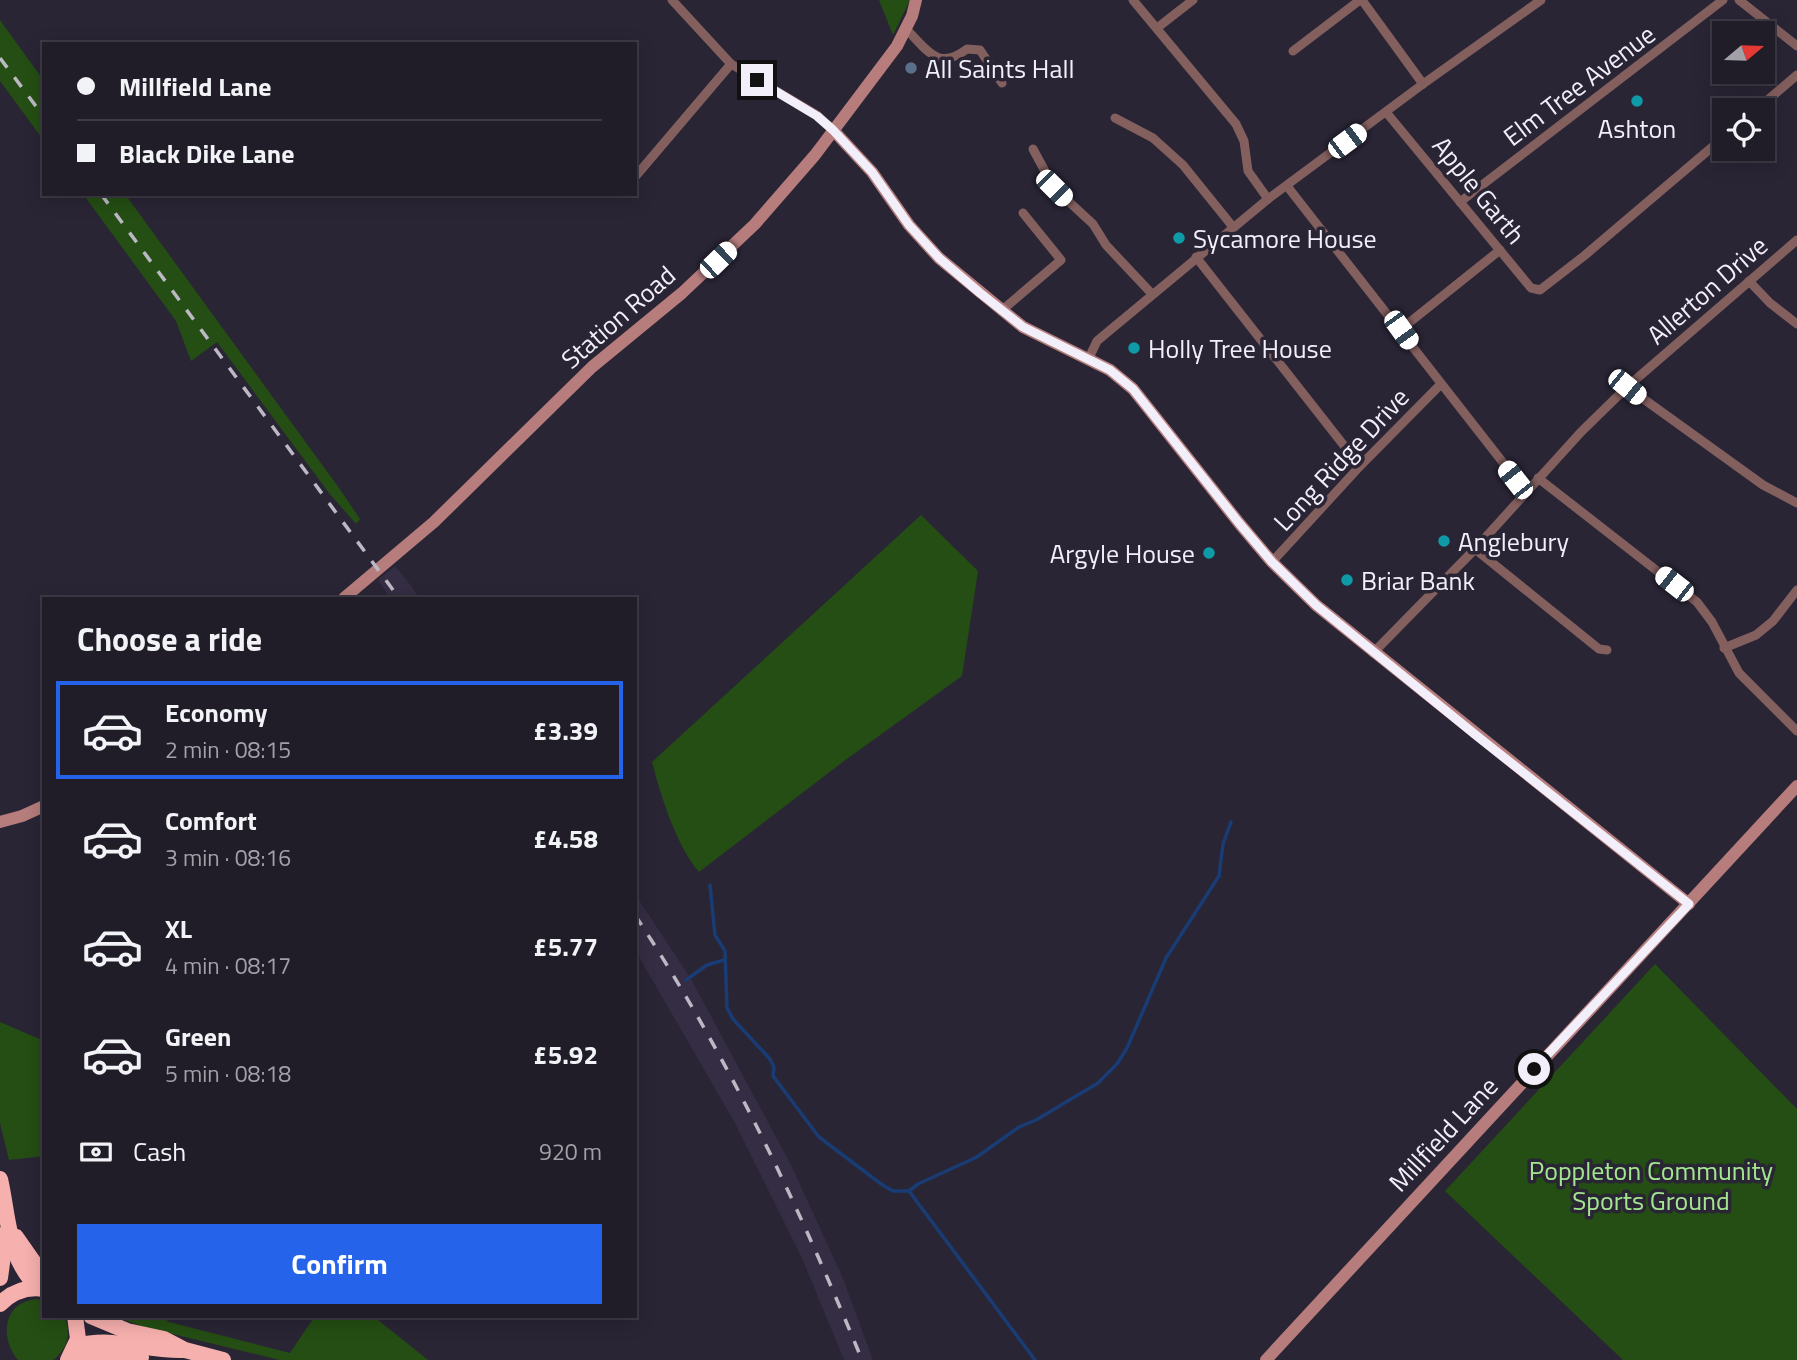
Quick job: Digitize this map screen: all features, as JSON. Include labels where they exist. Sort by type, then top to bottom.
[{"type":"highway","points":[[0,1178],[7,1224],[19,1264],[42,1285]]},
{"type":"highway","points":[[0,1278],[7,1224]]},
{"type":"highway","points":[[0,1304],[14,1293],[42,1285]]},
{"type":"highway","points":[[75,1318],[78,1331],[76,1355]]},
{"type":"highway","points":[[96,1318],[127,1331],[164,1339],[185,1350],[223,1360]]},
{"type":"highway","points":[[76,1355],[107,1341],[161,1351],[185,1350]]},
{"type":"highway","points":[[76,1355],[133,1355],[158,1360]]},
{"type":"street","points":[[671,0],[731,64],[817,116],[833,130],[872,172],[909,225],[939,258],[1001,311],[1023,327],[1110,370],[1133,389],[1272,562],[1316,605],[1689,904]]},
{"type":"street","name":"Station Road","points":[[345,597],[434,522],[592,367],[682,293],[755,224],[833,130],[897,46],[916,0]]},
{"type":"street","points":[[1133,0],[1236,124],[1244,141],[1248,171],[1268,199]]},
{"type":"street","points":[[1157,28],[1194,0]]},
{"type":"street","points":[[1293,51],[1361,0],[1423,83]]},
{"type":"street","points":[[1089,358],[1097,341],[1268,199],[1423,83],[1541,0]]},
{"type":"street","name":"Elm Tree Avenue","points":[[1460,202],[1723,0]]},
{"type":"street","points":[[1739,0],[1797,46]]},
{"type":"street","points":[[905,28],[936,58],[943,60],[957,57],[967,49],[980,50],[1002,83]]},
{"type":"street","points":[[637,175],[731,64]]},
{"type":"street","points":[[1770,98],[1797,75]]},
{"type":"street","name":"Apple Garth","points":[[1386,112],[1531,288],[1540,290],[1584,257],[1712,147]]},
{"type":"street","points":[[1115,118],[1153,138],[1183,165],[1233,227]]},
{"type":"street","points":[[1033,149],[1054,188],[1093,223],[1106,245],[1152,294]]},
{"type":"street","points":[[1287,186],[1525,492]]},
{"type":"street","points":[[1001,311],[1061,260],[1023,213]]},
{"type":"street","name":"Allerton Drive","points":[[1373,653],[1627,387],[1797,240]]},
{"type":"street","points":[[1401,330],[1500,250]]},
{"type":"street","points":[[1196,257],[1360,466]]},
{"type":"street","points":[[1749,281],[1770,303],[1797,324]]},
{"type":"street","name":"Long Ridge Drive","points":[[1272,562],[1360,466],[1441,384]]},
{"type":"street","points":[[1627,387],[1763,485],[1797,503]]},
{"type":"street","points":[[1538,478],[1697,602],[1712,622],[1739,673],[1797,731]]},
{"type":"street","points":[[1475,549],[1599,649],[1607,650]]},
{"type":"street","points":[[1724,648],[1756,635],[1773,621],[1797,590]]},
{"type":"street","name":"Millfield Lane","points":[[1266,1360],[1797,786]]},
{"type":"street","points":[[0,830],[4,818],[42,807]]},
{"type":"shaded area","points":[[395,566],[418,597],[389,597],[378,580]]},
{"type":"shaded area","points":[[637,897],[691,979],[791,1165],[842,1276],[873,1360],[844,1360],[802,1258],[735,1123],[637,953]]},
{"type":"green space","points":[[879,0],[910,0],[893,35]]},
{"type":"green space","points":[[0,20],[42,78],[42,138],[0,81]]},
{"type":"green space","points":[[84,196],[126,196],[339,488],[360,519],[356,524],[329,493],[217,342],[191,361],[176,321]]},
{"type":"green space","points":[[921,515],[978,571],[962,676],[844,761],[699,872],[676,834],[652,762]]},
{"type":"green space","name":"Poppleton Community Sports Ground","points":[[1655,964],[1797,1109],[1797,1360],[1623,1360],[1445,1191]]},
{"type":"green space","points":[[0,1022],[42,1040],[42,1156],[9,1160],[0,1123]]},
{"type":"green space","points":[[42,1300],[42,1318],[65,1318],[68,1328],[67,1340],[62,1351],[53,1360],[18,1360],[12,1351],[8,1342],[8,1322],[11,1314],[25,1302]]},
{"type":"green space","points":[[119,1318],[164,1318],[169,1322],[290,1353],[314,1318],[376,1318],[428,1360],[280,1360],[144,1327]]},
{"type":"waterway","points":[[909,1191],[918,1184],[977,1157],[1019,1127],[1036,1120],[1098,1083],[1117,1064],[1127,1048],[1166,958],[1219,876],[1223,844],[1231,822]]},
{"type":"waterway","points":[[710,885],[715,935],[725,951],[727,1008],[733,1019],[770,1059],[774,1067],[773,1076],[819,1137],[881,1184],[893,1191],[909,1191],[1035,1360]]},
{"type":"waterway","points":[[686,980],[707,965],[724,960]]},
{"type":"railway","points":[[0,58],[42,114]]},
{"type":"railway","points":[[102,196],[398,597]]},
{"type":"railway","points":[[637,918],[731,1076],[787,1188],[862,1360]]},
{"type":"place","name":"All Saints Hall","points":[[911,68]]},
{"type":"place","name":"Ashton","points":[[1637,101]]},
{"type":"place","name":"Sycamore House","points":[[1179,238]]},
{"type":"place","name":"Holly Tree House","points":[[1134,348]]},
{"type":"place","name":"Anglebury","points":[[1444,541]]},
{"type":"place","name":"Argyle House","points":[[1209,553]]},
{"type":"place","name":"Briar Bank","points":[[1347,580]]},
{"type":"route","points":[[757,80],[817,116],[833,130],[872,172],[909,225],[939,258],[1001,311],[1023,327],[1110,370],[1133,389],[1272,562],[1316,605],[1689,904],[1534,1069]]}]
